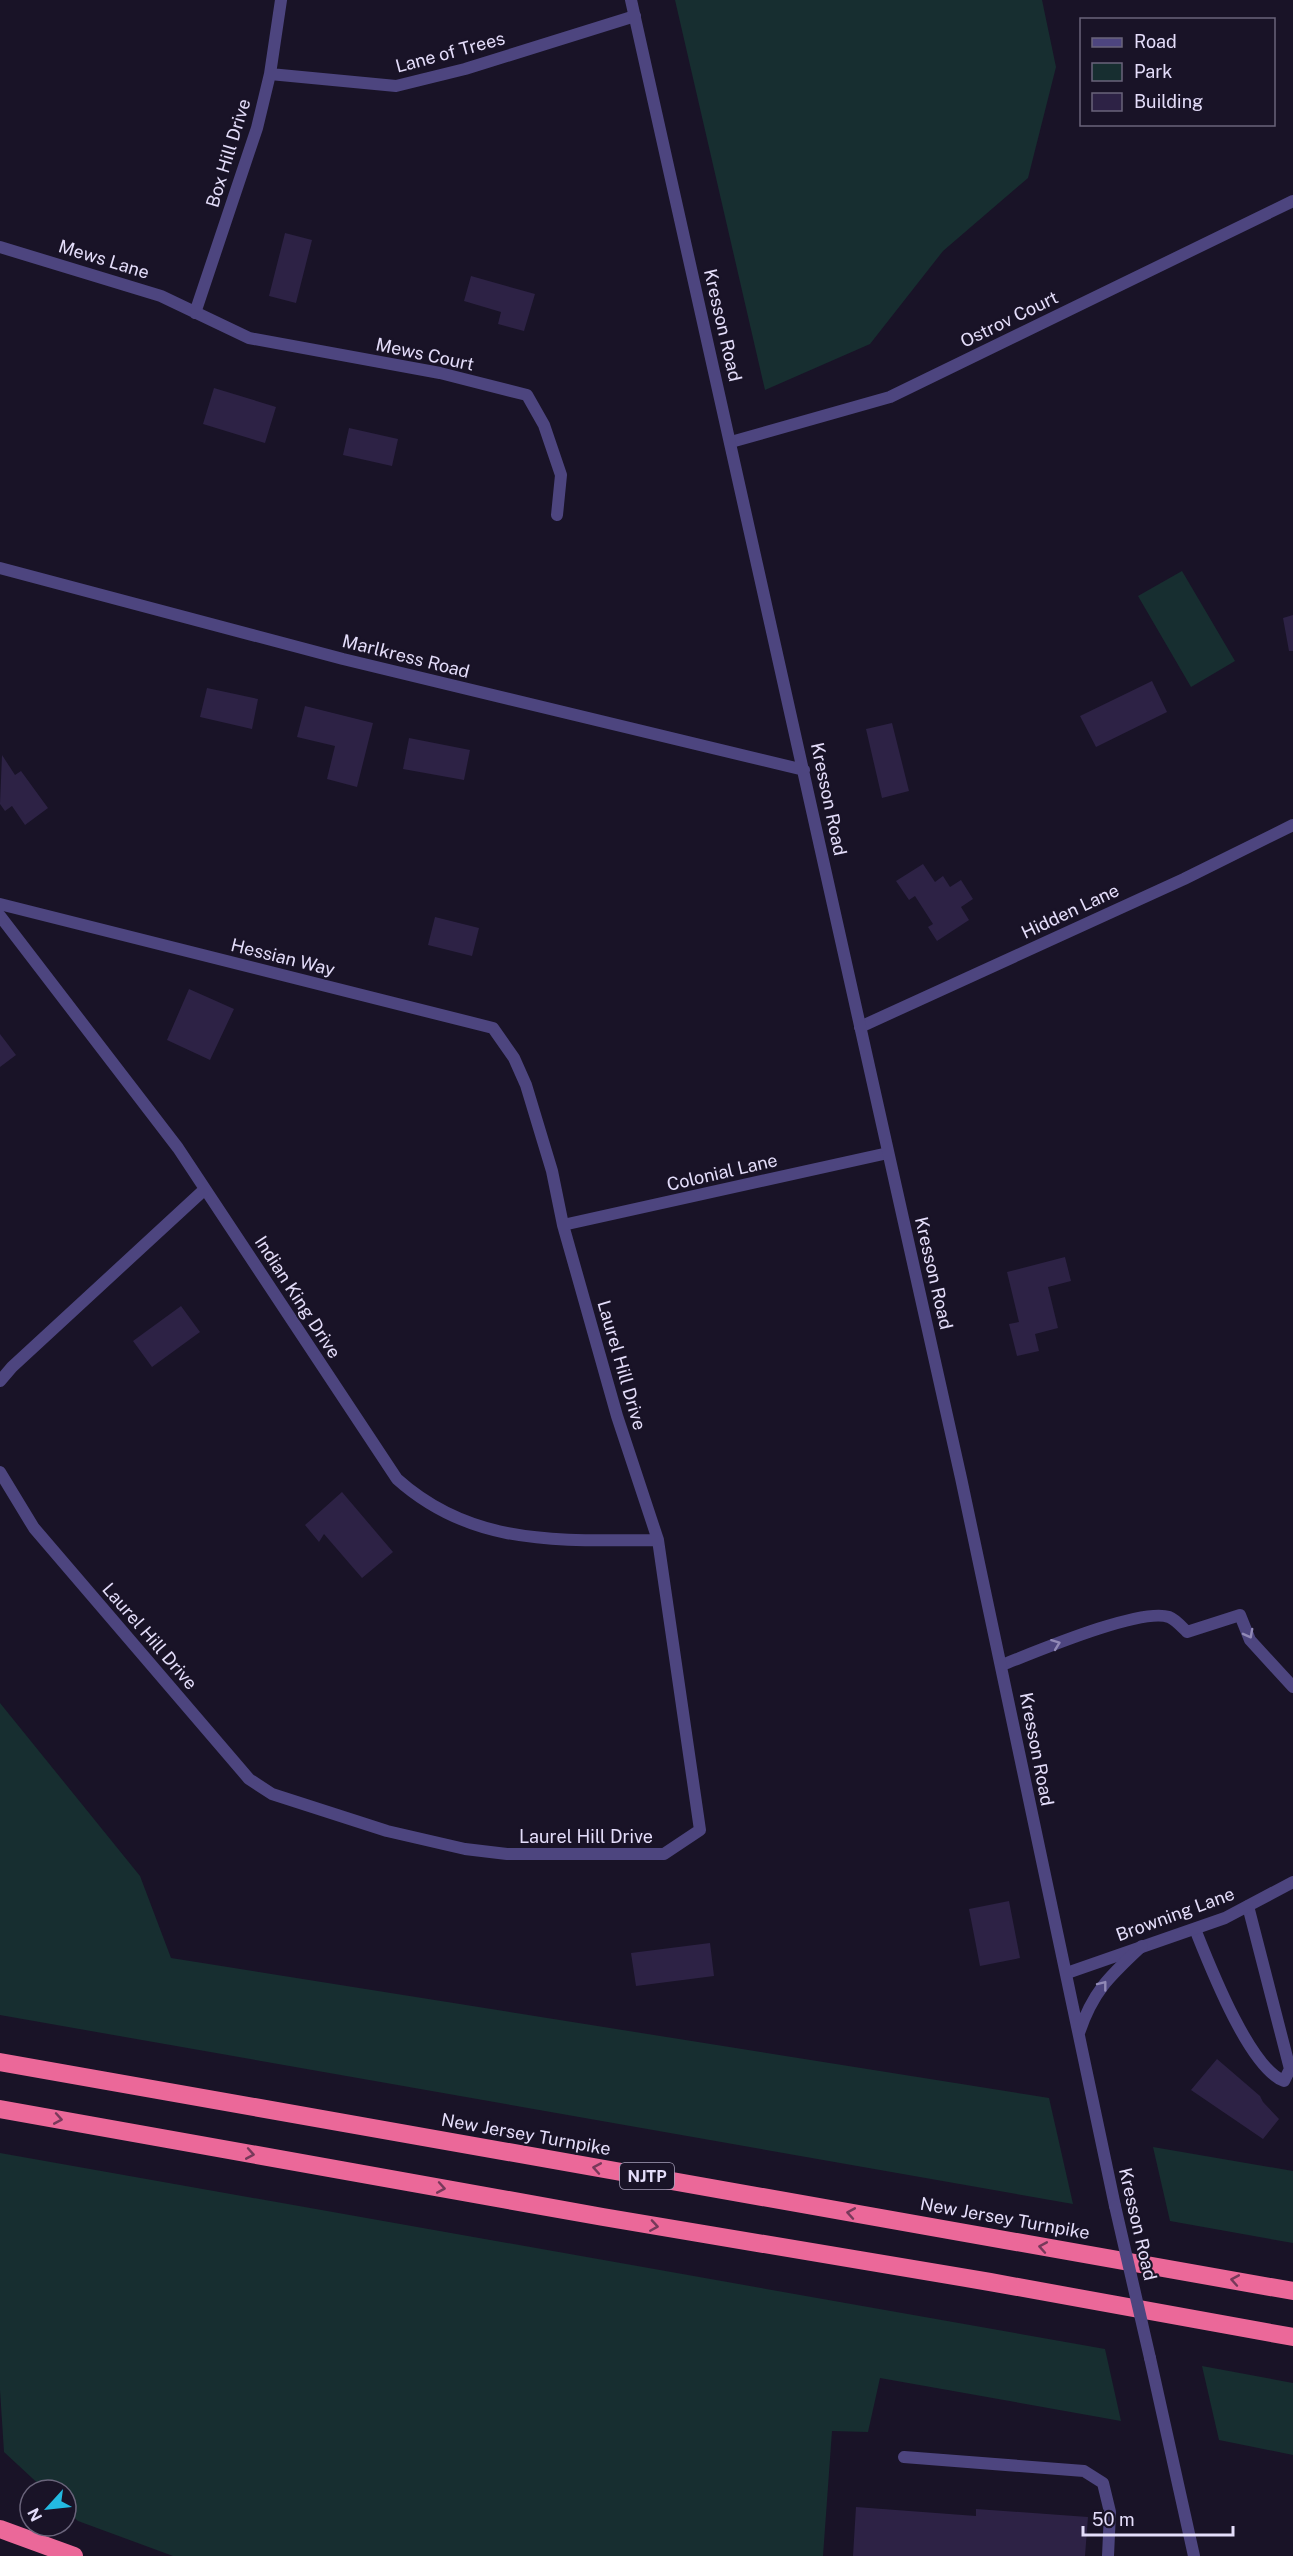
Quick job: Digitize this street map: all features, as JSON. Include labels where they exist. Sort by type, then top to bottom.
[{"type":"highway","name":"New Jersey Turnpike","points":[[0,2062],[1293,2290]]},
{"type":"highway","points":[[0,2109],[579,2213],[990,2282],[1293,2337]]},
{"type":"highway","points":[[0,2529],[74,2556]]},
{"type":"street","name":"Box Hill Drive","points":[[195,313],[257,128],[270,74],[281,0]]},
{"type":"street","name":"Kresson Road","points":[[631,0],[1002,1665],[1115,2206],[1194,2556]]},
{"type":"street","name":"Lane of Trees","points":[[270,74],[396,86],[465,69],[635,16]]},
{"type":"street","name":"Ostrov Court","points":[[731,442],[890,397],[1293,201]]},
{"type":"street","name":"Mews Lane","points":[[0,247],[161,296],[195,313]]},
{"type":"street","name":"Mews Court","points":[[195,313],[249,338],[440,374],[527,395],[544,425],[561,475],[557,514]]},
{"type":"street","name":"Marlkress Road","points":[[0,568],[343,659],[804,770]]},
{"type":"street","name":"Hidden Lane","points":[[860,1027],[1184,879],[1293,825]]},
{"type":"street","name":"Hessian Way","points":[[0,904],[493,1028],[514,1058],[526,1084]]},
{"type":"street","name":"Indian King Drive","points":[[0,916],[178,1148],[396,1479],[419,1499],[476,1526],[519,1537],[555,1540],[658,1540]]},
{"type":"street","name":"Laurel Hill Drive","points":[[0,1472],[34,1528],[249,1779],[272,1794],[387,1831],[465,1849],[507,1854],[664,1854],[700,1830],[658,1540],[617,1416],[563,1226],[552,1171],[526,1084]]},
{"type":"street","name":"Colonial Lane","points":[[563,1226],[888,1153]]},
{"type":"street","points":[[0,1381],[12,1367],[205,1189]]},
{"type":"street","points":[[1002,1665],[1084,1633],[1147,1616],[1169,1617],[1187,1632],[1239,1615],[1250,1640],[1293,1687]]},
{"type":"street","name":"Browning Lane","points":[[1067,1973],[1195,1929],[1248,1906],[1293,1882]]},
{"type":"street","points":[[1195,1929],[1221,1991],[1253,2052],[1275,2078],[1284,2081],[1290,2069],[1286,2049],[1248,1906]]},
{"type":"street","points":[[1078,2034],[1086,2012],[1099,1989],[1143,1946]]},
{"type":"street","points":[[904,2457],[1084,2471],[1103,2483],[1110,2512],[1108,2556]]},
{"type":"green space","points":[[675,0],[1042,0],[1056,67],[1028,178],[943,251],[870,344],[765,390]]},
{"type":"green space","points":[[1182,571],[1235,661],[1191,687],[1138,596]]},
{"type":"green space","points":[[0,1703],[140,1876],[171,1958],[1049,2098],[1073,2204],[0,2015]]},
{"type":"green space","points":[[1153,2147],[1293,2171],[1293,2243],[1170,2221]]},
{"type":"green space","points":[[0,2153],[1105,2349],[1121,2421],[880,2378],[868,2432],[832,2431],[823,2556],[173,2556],[78,2521],[78,2478],[32,2478],[4,2452],[0,2390]]},
{"type":"green space","points":[[1202,2366],[1293,2383],[1293,2455],[1219,2440]]},
{"type":"building","points":[[285,233],[312,240],[296,303],[269,296]]},
{"type":"building","points":[[471,276],[535,294],[524,331],[498,324],[501,312],[464,301]]},
{"type":"building","points":[[214,388],[276,407],[265,443],[203,424]]},
{"type":"building","points":[[349,428],[398,439],[392,466],[343,455]]},
{"type":"building","points":[[1293,615],[1293,651],[1289,651],[1283,618]]},
{"type":"building","points":[[1152,681],[1167,712],[1096,747],[1080,716]]},
{"type":"building","points":[[207,688],[258,699],[252,729],[200,717]]},
{"type":"building","points":[[305,706],[373,723],[357,787],[327,779],[335,746],[297,737]]},
{"type":"building","points":[[892,723],[909,791],[882,798],[866,729]]},
{"type":"building","points":[[409,738],[470,750],[464,780],[403,769]]},
{"type":"building","points":[[2,755],[15,775],[21,771],[48,808],[25,825],[12,806],[5,811],[0,804]]},
{"type":"building","points":[[923,864],[935,882],[943,876],[950,887],[961,880],[973,899],[961,907],[969,920],[937,941],[928,927],[933,924],[915,896],[909,900],[896,881]]},
{"type":"building","points":[[435,917],[479,928],[472,956],[428,945]]},
{"type":"building","points":[[189,989],[234,1009],[210,1060],[167,1040]]},
{"type":"building","points":[[0,1034],[16,1055],[0,1067]]},
{"type":"building","points":[[1065,1257],[1071,1281],[1048,1287],[1058,1328],[1035,1334],[1039,1351],[1017,1356],[1009,1324],[1019,1322],[1007,1272]]},
{"type":"building","points":[[181,1306],[200,1332],[152,1367],[133,1341]]},
{"type":"building","points":[[342,1492],[393,1552],[362,1578],[324,1534],[319,1542],[305,1525]]},
{"type":"building","points":[[1009,1901],[1020,1958],[980,1966],[969,1909]]},
{"type":"building","points":[[710,1943],[714,1976],[636,1986],[631,1953]]},
{"type":"building","points":[[1217,2059],[1260,2096],[1279,2119],[1263,2139],[1191,2090]]},
{"type":"building","points":[[856,2507],[976,2516],[976,2509],[1088,2517],[1085,2556],[853,2556]]}]
